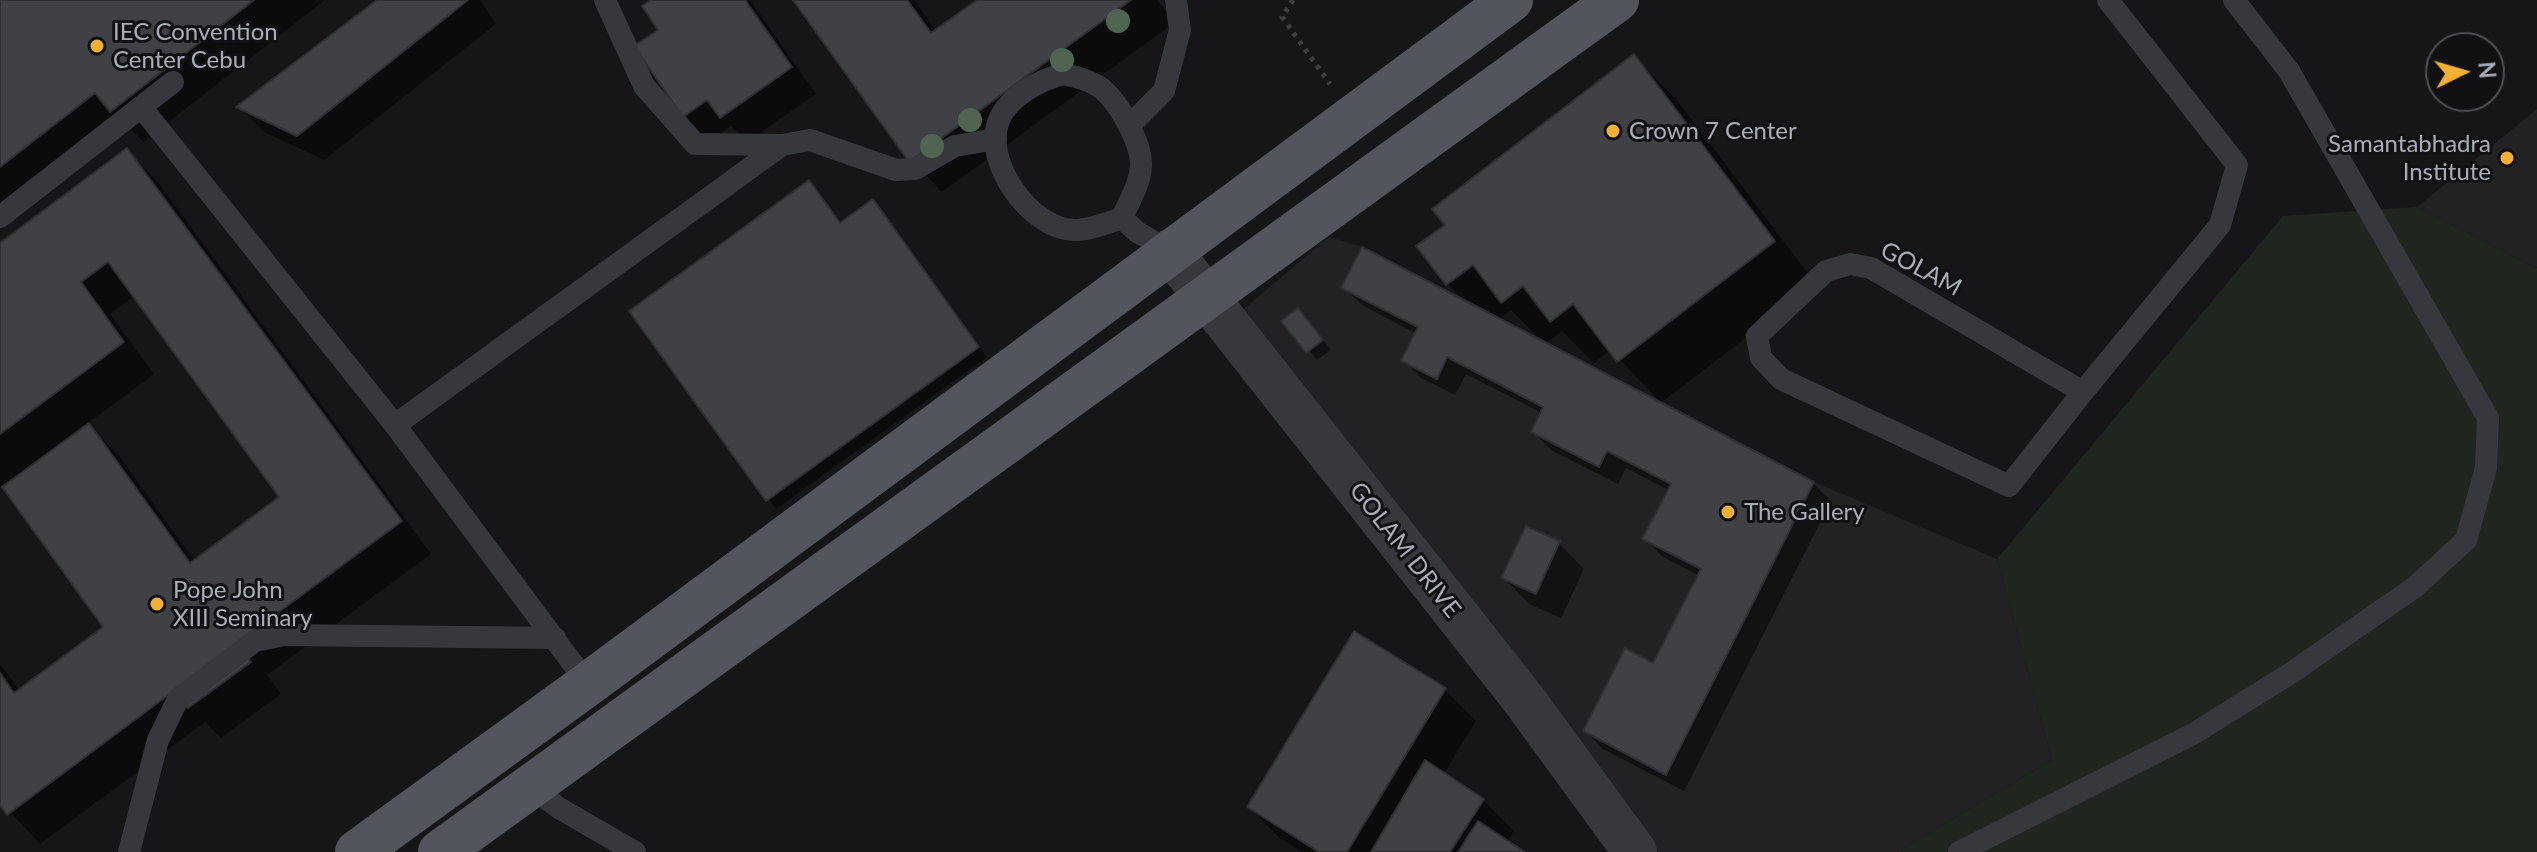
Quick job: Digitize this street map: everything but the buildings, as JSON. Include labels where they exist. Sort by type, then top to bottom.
[{"type":"main road","points":[[440,852],[1617,0]]},
{"type":"main road","points":[[357,852],[1354,117],[1488,7]]},
{"type":"street","name":"GOLAM DRIVE","points":[[1170,251],[1524,700],[1635,852]]},
{"type":"lane","points":[[605,0],[644,86],[695,144],[782,145],[810,140],[896,170],[915,169],[955,146],[996,139]]},
{"type":"lane","points":[[1129,126],[1164,91],[1180,30],[1176,0]]},
{"type":"lane","points":[[2083,392],[2220,225],[2237,165],[2108,0]]},
{"type":"lane","points":[[1959,852],[2193,734],[2279,681],[2415,587],[2466,540],[2486,468],[2488,418],[2297,84],[2234,0]]},
{"type":"lane","points":[[1063,74],[1083,78],[1102,88],[1129,126],[1138,144],[1141,165],[1138,186],[1122,218],[1074,230],[1054,226],[1035,217],[1021,201],[999,160],[996,139],[999,119],[1011,104],[1043,79],[1063,74]]},
{"type":"lane","points":[[0,217],[173,82]]},
{"type":"lane","points":[[142,108],[395,425],[588,684]]},
{"type":"lane","points":[[395,425],[782,145]]},
{"type":"lane","points":[[1122,218],[1137,232],[1170,251]]},
{"type":"lane","name":"GOLAM","points":[[1850,264],[1871,268],[2083,392],[2009,486],[1781,379],[1761,358],[1757,336],[1826,271],[1850,264]]},
{"type":"lane","points":[[129,852],[158,740],[178,699],[255,641],[284,635],[555,638]]},
{"type":"lane","points":[[529,786],[559,808],[635,852]]},
{"type":"path","points":[[1293,0],[1282,17],[1354,117]]},
{"type":"shaded area","name":"Samantabhadra Institute","points":[[2537,109],[2537,268],[2417,207]]},
{"type":"shaded area","points":[[2417,207],[2537,268],[2537,852],[1897,852],[2052,760],[1997,559],[2283,216]]},
{"type":"shaded area","name":"The Gallery","points":[[1329,237],[1362,247],[1814,482],[1997,559],[2052,760],[1897,852],[1652,852],[1233,318]]},
{"type":"place","name":"IEC Convention Center Cebu","points":[[97,46]]},
{"type":"place","name":"Crown 7 Center","points":[[1613,131]]},
{"type":"place","name":"Samantabhadra Institute","points":[[2507,158]]},
{"type":"place","name":"The Gallery","points":[[1728,512]]},
{"type":"place","name":"Pope John XIII Seminary","points":[[157,604]]}]
